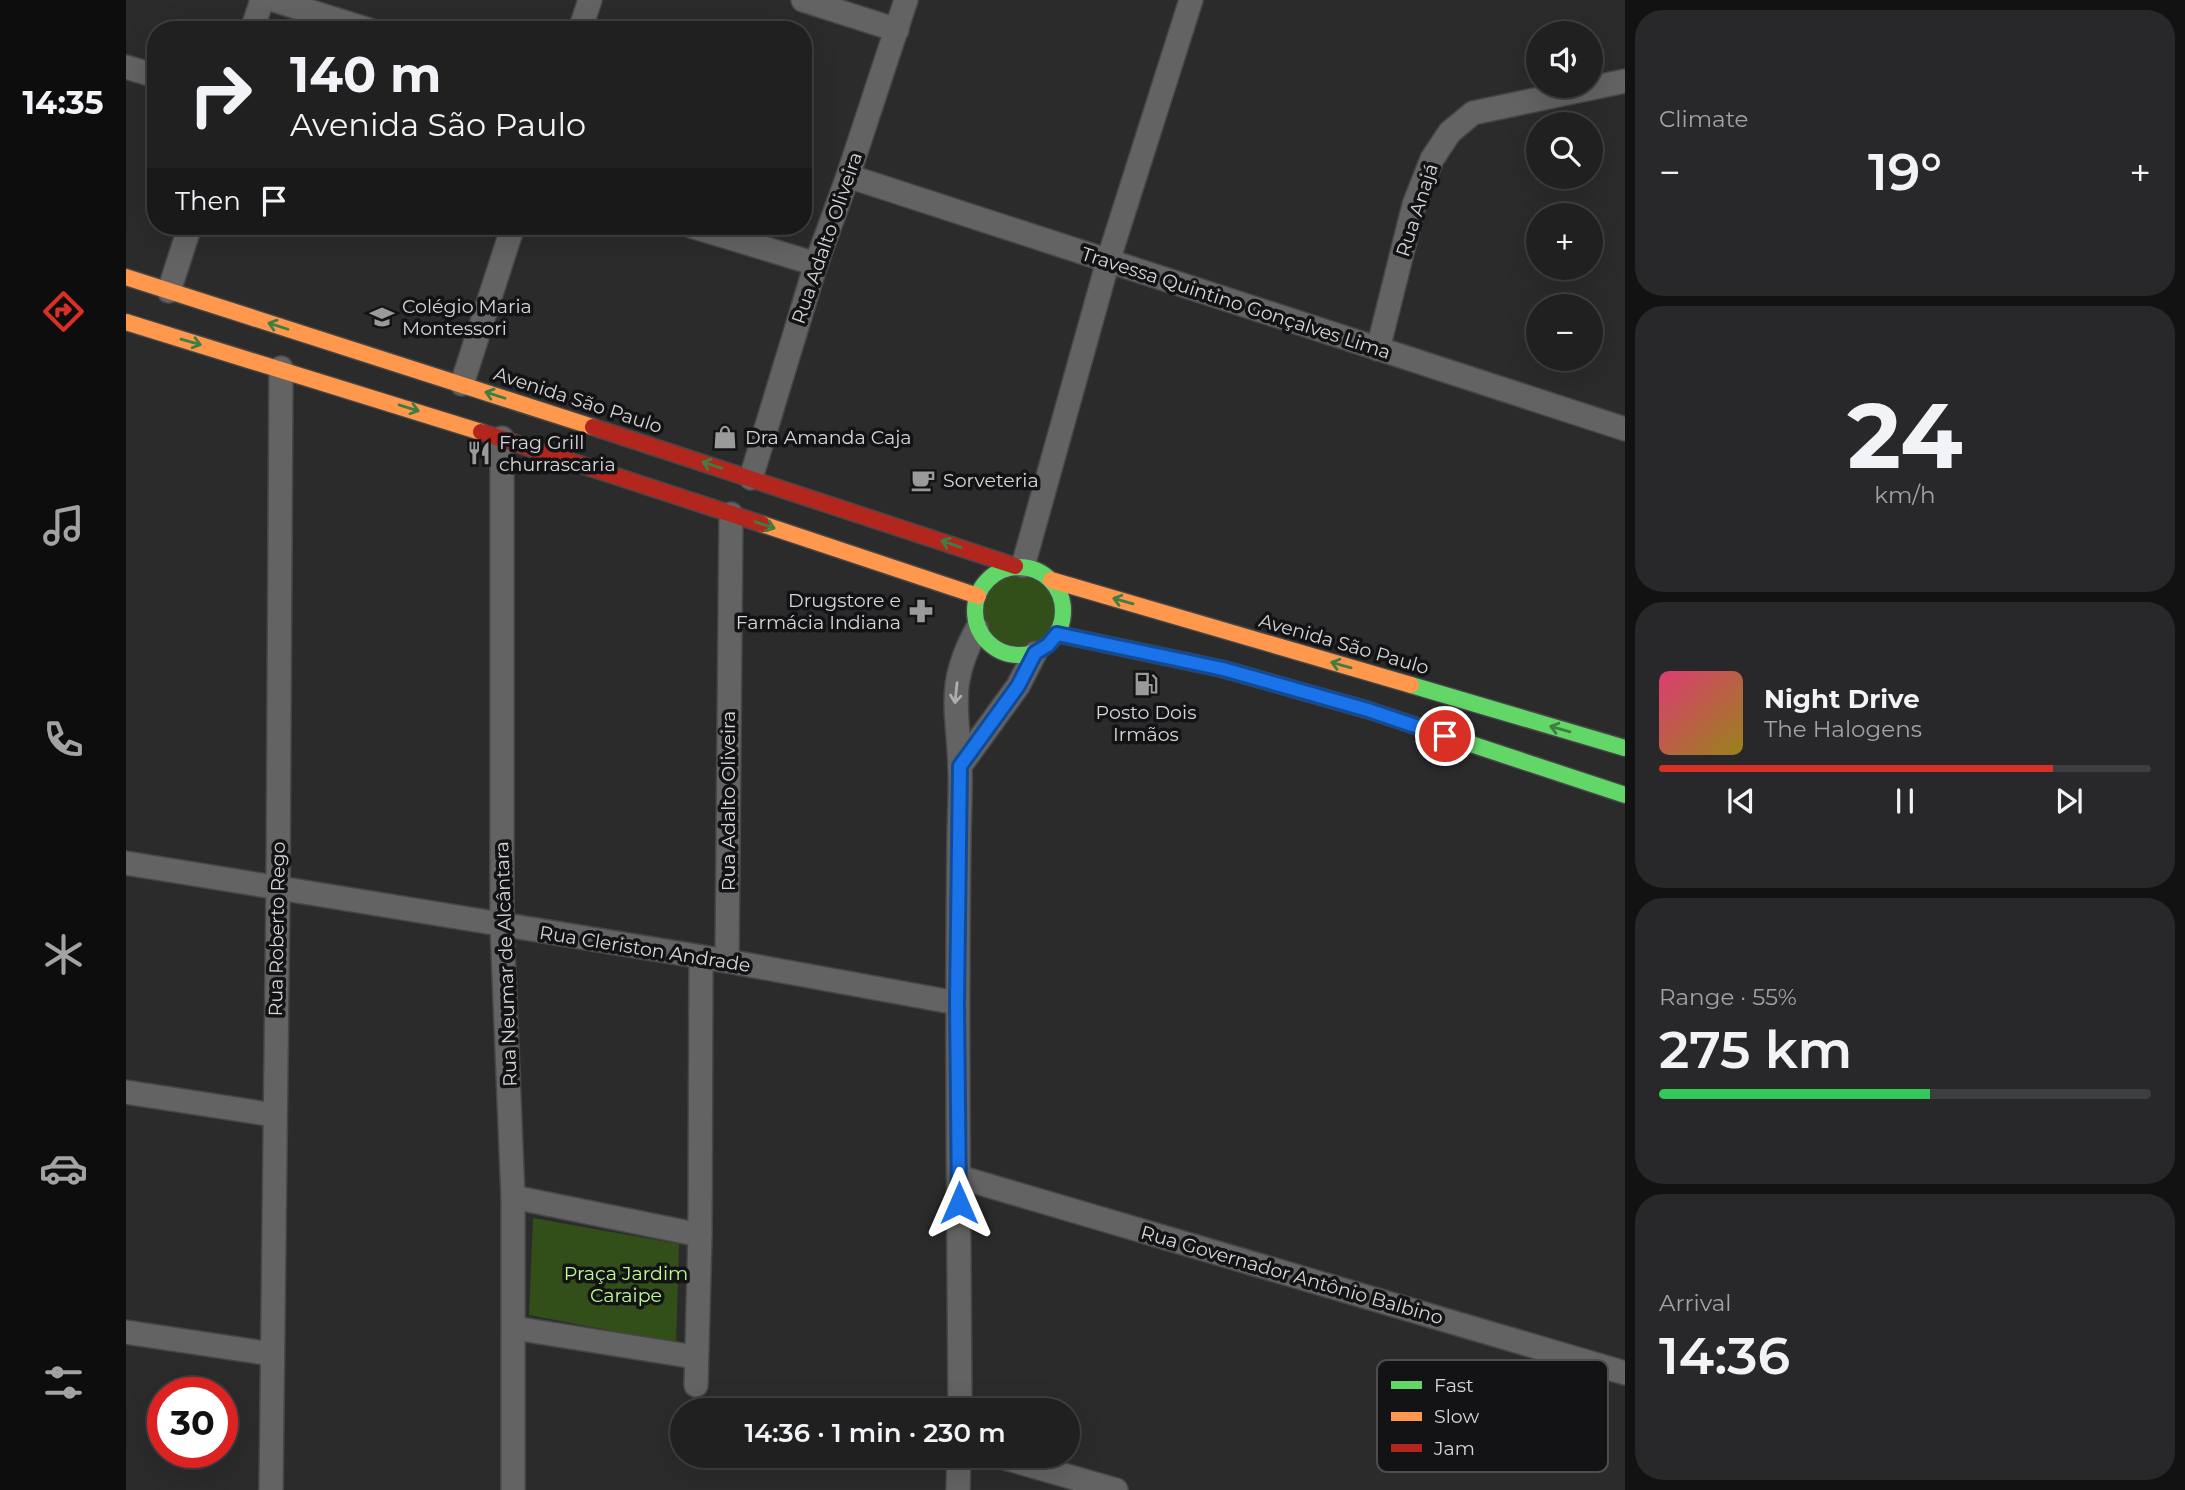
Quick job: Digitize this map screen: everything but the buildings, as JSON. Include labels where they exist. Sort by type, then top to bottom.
[{"type":"main road","name":"Avenida São Paulo","points":[[126,277],[1038,570],[1051,580],[1625,748]]},
{"type":"main road","points":[[126,322],[502,438],[978,596]]},
{"type":"main road","points":[[1019,566],[1001,570],[989,578],[980,588],[974,611],[977,629],[987,643],[1002,653],[1018,656],[1035,653],[1048,645],[1057,634],[1063,616],[1061,596],[1051,580]]},
{"type":"main road","points":[[1057,634],[1237,672],[1368,710],[1625,794]]},
{"type":"street","points":[[255,21],[262,0]]},
{"type":"street","points":[[274,0],[340,21]]},
{"type":"street","points":[[583,21],[590,0]]},
{"type":"street","points":[[803,0],[897,30]]},
{"type":"street","name":"Rua Adalto Oliveira","points":[[751,478],[816,264],[906,0]]},
{"type":"street","points":[[1019,566],[1108,261],[1191,0]]},
{"type":"street","points":[[126,67],[147,73]]},
{"type":"street","name":"Rua Anajá","points":[[1378,349],[1414,205],[1432,159],[1450,132],[1473,113],[1625,81]]},
{"type":"street","name":"Travessa Quintino Gonçalves Lima","points":[[848,176],[1625,429]]},
{"type":"street","points":[[169,291],[187,235]]},
{"type":"street","points":[[461,384],[510,235]]},
{"type":"street","points":[[721,235],[816,264]]},
{"type":"street","name":"Rua Roberto Rego","points":[[271,1490],[281,368]]},
{"type":"street","name":"Rua Neumar de Alcântara","points":[[502,438],[502,926],[513,1197],[513,1490]]},
{"type":"street","name":"Rua Adalto Oliveira","points":[[727,961],[731,513]]},
{"type":"street","points":[[960,1398],[957,1003],[960,766],[955,691],[964,654],[977,629]]},
{"type":"street","points":[[960,766],[1018,686],[1035,653]]},
{"type":"street","name":"Rua Cleriston Andrade","points":[[126,863],[727,961],[957,1003]]},
{"type":"street","points":[[696,1385],[701,957]]},
{"type":"street","points":[[126,1092],[274,1115]]},
{"type":"street","name":"Rua Governador Antônio Balbino","points":[[959,1177],[1581,1360]]},
{"type":"street","points":[[513,1197],[699,1235]]},
{"type":"street","points":[[514,1328],[695,1357]]},
{"type":"street","points":[[126,1332],[272,1354]]},
{"type":"street","name":"Rua Governador Antônio Balbino","points":[[1608,1368],[1625,1373]]},
{"type":"street","points":[[958,1490],[959,1468]]},
{"type":"street","points":[[1039,1468],[1115,1490]]},
{"type":"green space","points":[[1019,572],[1034,575],[1046,584],[1055,596],[1058,611],[1055,626],[1046,638],[1034,647],[1019,650],[1004,647],[992,638],[983,626],[980,611],[983,596],[992,584],[1004,575]]},
{"type":"green space","name":"Praça Jardim Caraipe","points":[[533,1218],[679,1244],[676,1343],[529,1315]]},
{"type":"traffic: fast","points":[[1010,567],[1028,567],[1044,574],[1056,586],[1063,602],[1063,611],[1063,620],[1056,636],[1044,648],[1028,655],[1010,655],[994,648],[982,636],[975,620],[975,602],[982,586],[994,574],[1010,567]]},
{"type":"traffic: fast","points":[[1057,634],[1223,669],[1368,710],[1625,795]]},
{"type":"traffic: fast","points":[[1411,685],[1625,748]]},
{"type":"traffic: slow","points":[[126,277],[593,427]]},
{"type":"traffic: slow","points":[[126,322],[481,432]]},
{"type":"traffic: slow","points":[[762,524],[978,596]]},
{"type":"traffic: slow","points":[[1051,580],[1411,685]]},
{"type":"traffic: jam","points":[[593,427],[1015,566]]},
{"type":"traffic: jam","points":[[481,432],[762,524]]},
{"type":"place","name":"Colégio Maria Montessori","points":[[382,317]]},
{"type":"place","name":"Dra Amanda Caja","points":[[725,437]]},
{"type":"place","name":"Frag Grill churrascaria","points":[[479,453]]},
{"type":"place","name":"Sorveteria","points":[[923,480]]},
{"type":"place","name":"Drugstore e Farmácia Indiana","points":[[921,611]]},
{"type":"place","name":"Posto Dois Irmãos","points":[[1146,684]]},
{"type":"route","points":[[959,1203],[957,1003],[960,766],[1018,686],[1035,653],[1048,645],[1057,634],[1149,652],[1223,669],[1368,710],[1445,736]]}]
